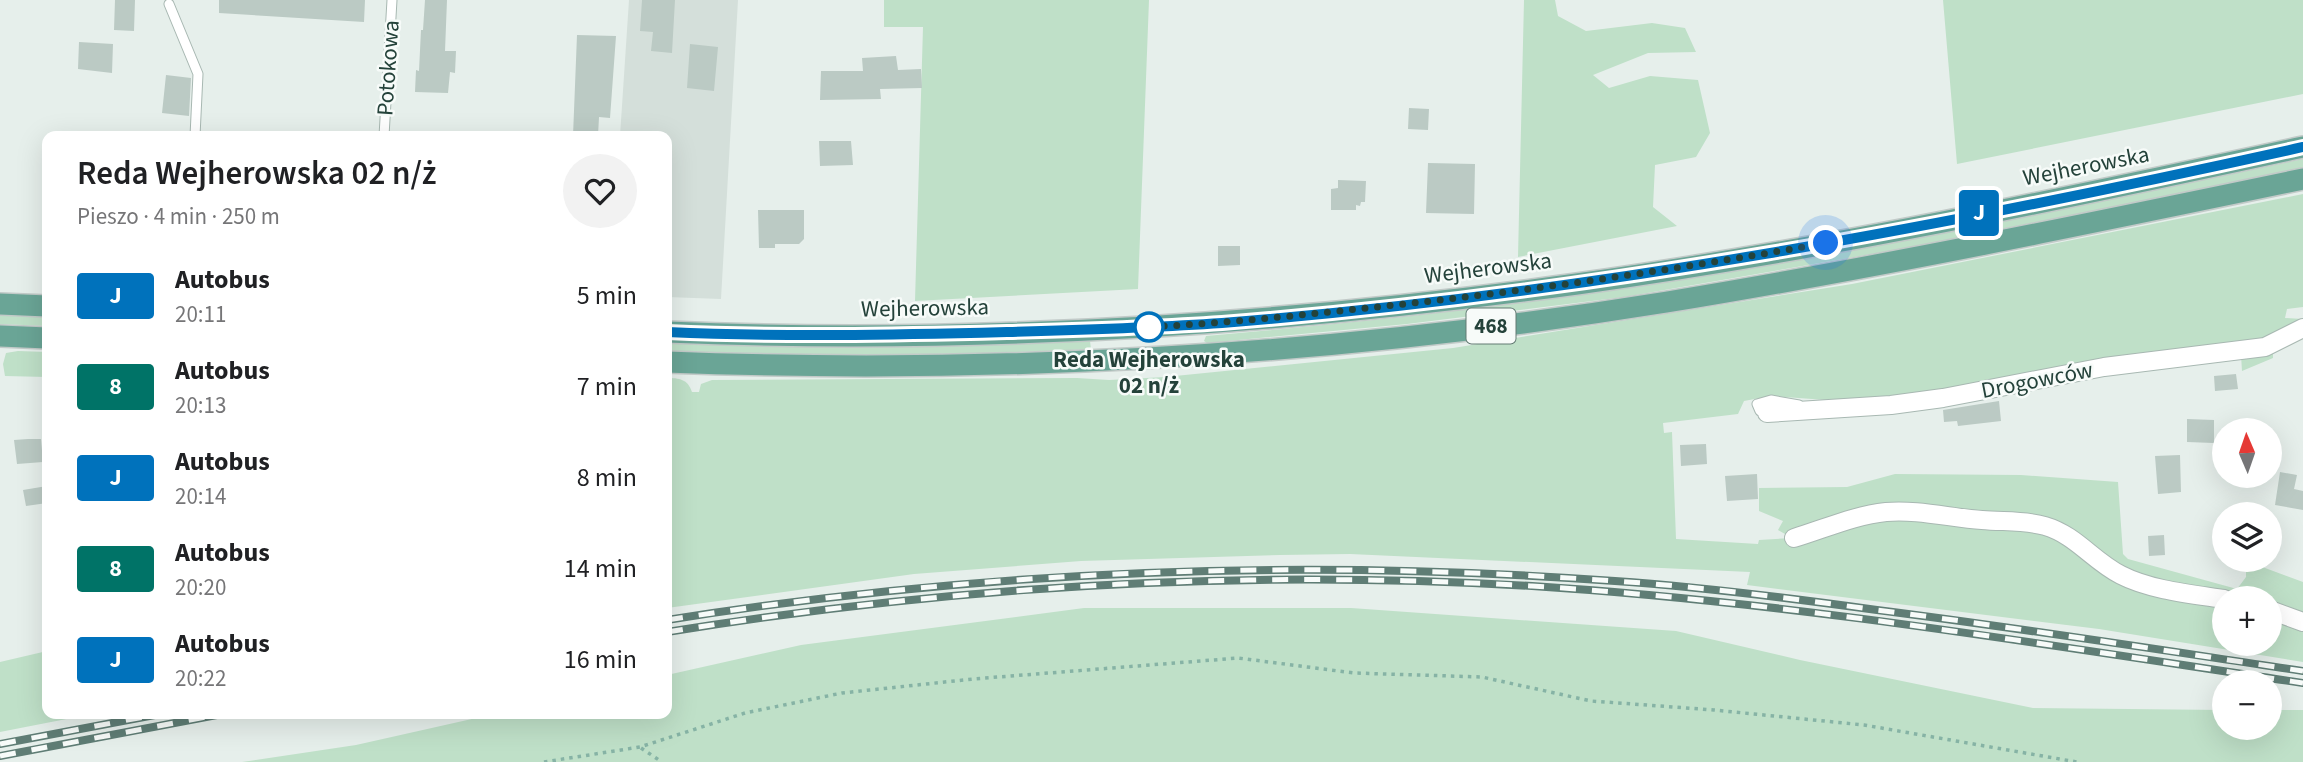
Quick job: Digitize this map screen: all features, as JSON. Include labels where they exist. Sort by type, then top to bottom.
[{"type":"main road","name":"Wejherowska","points":[[672,332],[848,336],[1163,327],[1503,293],[1674,270],[1852,239],[2303,147]]},
{"type":"main road","name":"468","points":[[672,362],[920,367],[1083,362],[1414,335],[1666,302],[1856,269],[2303,179]]},
{"type":"main road","points":[[0,304],[42,306]]},
{"type":"main road","points":[[1163,327],[1165,357]]},
{"type":"main road","points":[[0,336],[42,338]]},
{"type":"street","name":"Drogowców","points":[[1767,413],[1930,400],[2104,367],[2265,347],[2303,328]]},
{"type":"street","points":[[1794,538],[1862,516],[1889,512],[2010,520],[2046,526],[2077,541],[2098,560],[2122,576],[2166,590],[2212,597]]},
{"type":"street","points":[[2282,614],[2303,622]]},
{"type":"lane","name":"Potokowa","points":[[384,131],[392,0]]},
{"type":"lane","points":[[169,4],[198,74],[195,131]]},
{"type":"path","points":[[544,762],[640,747],[745,713],[842,693],[973,679],[1238,658],[1354,673],[1482,677],[1591,701],[1864,725],[2077,762]]},
{"type":"path","points":[[640,747],[663,762]]},
{"type":"shaded area","points":[[629,0],[738,0],[721,299],[672,297],[672,131],[620,131]]},
{"type":"green space","points":[[884,0],[1149,0],[1138,289],[915,301],[923,27],[884,27]]},
{"type":"green space","points":[[1524,0],[1555,0],[1558,16],[1586,31],[1652,23],[1685,28],[1696,52],[1648,53],[1593,75],[1609,88],[1650,76],[1698,80],[1710,133],[1696,157],[1655,165],[1653,207],[1677,226],[1518,257]]},
{"type":"green space","points":[[1943,0],[2303,0],[2303,94],[1957,164]]},
{"type":"green space","points":[[2303,159],[2303,169],[1906,248],[1624,297],[1407,324],[1207,343],[1204,341],[1206,336],[1488,307],[1737,270],[1980,226]]},
{"type":"green space","points":[[2303,194],[2303,307],[2287,309],[2285,318],[2303,319],[2303,322],[2281,336],[2081,366],[2065,365],[1920,395],[1853,402],[1770,396],[1744,401],[1738,414],[1663,423],[1664,433],[1672,432],[1676,539],[1758,544],[1759,540],[1809,537],[1872,516],[2040,527],[2094,565],[2212,599],[2212,647],[2099,629],[1747,585],[1750,572],[1350,554],[1081,561],[914,574],[672,607],[672,378],[688,384],[692,392],[699,392],[701,384],[712,380],[1109,380],[1165,377],[1453,348],[1852,284]]},
{"type":"green space","points":[[0,315],[42,317],[42,326],[0,324]]},
{"type":"green space","points":[[1090,341],[1091,349],[826,355],[672,352],[672,343],[868,346]]},
{"type":"green space","points":[[42,352],[42,377],[5,376],[3,364],[6,353]]},
{"type":"green space","points":[[2273,352],[2273,358],[2242,371],[2241,355]]},
{"type":"green space","points":[[1895,474],[2021,475],[2118,482],[2123,554],[2128,559],[2226,586],[2212,586],[2212,592],[2131,574],[2079,538],[1929,513],[1785,534],[1778,530],[1783,521],[1759,511],[1759,488],[1847,487]]},
{"type":"green space","points":[[2246,572],[2276,572],[2303,582],[2303,617],[2282,609],[2282,586],[2239,586],[2246,577]]},
{"type":"green space","points":[[1084,608],[1351,608],[1676,631],[1800,660],[2033,708],[2212,710],[2212,740],[2282,740],[2282,710],[2303,710],[2303,762],[242,762],[356,745],[472,719],[672,719],[672,674],[801,645]]},
{"type":"green space","points":[[2282,618],[2303,624],[2303,662],[2266,656],[2282,656]]},
{"type":"green space","points":[[42,652],[42,719],[66,719],[0,732],[0,662]]},
{"type":"building","points":[[115,0],[135,0],[134,31],[114,30]]},
{"type":"building","points":[[219,0],[365,0],[364,22],[219,13]]},
{"type":"building","points":[[425,0],[447,0],[445,51],[456,51],[455,73],[450,72],[448,93],[415,92]]},
{"type":"building","points":[[642,0],[675,0],[672,53],[651,51],[653,32],[640,31]]},
{"type":"building","points":[[577,35],[616,36],[610,118],[599,117],[598,131],[573,131]]},
{"type":"building","points":[[79,42],[113,44],[112,73],[78,69]]},
{"type":"building","points":[[690,44],[718,47],[714,91],[687,88]]},
{"type":"building","points":[[896,56],[898,70],[921,69],[922,88],[880,89],[881,99],[820,100],[821,71],[863,71],[862,58]]},
{"type":"building","points":[[166,75],[191,78],[189,116],[162,113]]},
{"type":"building","points":[[1409,108],[1429,109],[1428,130],[1408,129]]},
{"type":"building","points":[[819,141],[851,141],[853,165],[820,166]]},
{"type":"building","points":[[1428,163],[1475,164],[1474,214],[1426,213]]},
{"type":"building","points":[[1338,180],[1366,181],[1365,202],[1361,202],[1360,206],[1356,205],[1356,210],[1331,210],[1331,189],[1338,188]]},
{"type":"building","points":[[758,210],[804,210],[804,239],[799,244],[775,244],[775,248],[759,248]]},
{"type":"building","points":[[1218,246],[1240,246],[1240,265],[1218,266]]},
{"type":"building","points":[[2236,374],[2238,389],[2215,391],[2214,376]]},
{"type":"building","points":[[1999,401],[2001,421],[1958,426],[1957,421],[1944,422],[1943,410]]},
{"type":"building","points":[[2187,419],[2212,420],[2212,443],[2187,442]]},
{"type":"building","points":[[41,439],[42,462],[17,464],[14,440]]},
{"type":"building","points":[[1706,444],[1707,464],[1681,466],[1680,445]]},
{"type":"building","points":[[2180,455],[2181,492],[2158,494],[2155,456]]},
{"type":"building","points":[[2282,472],[2297,475],[2294,489],[2303,491],[2303,510],[2282,506],[2282,502],[2275,502],[2278,488],[2282,488]]},
{"type":"building","points":[[1757,474],[1758,499],[1727,501],[1725,476]]},
{"type":"building","points":[[42,487],[42,504],[26,506],[23,490]]},
{"type":"building","points":[[2164,535],[2165,555],[2149,556],[2148,536]]},
{"type":"railway","points":[[672,619],[785,603],[1021,580],[1140,573],[1377,570],[1648,583],[1779,597],[2303,671]]},
{"type":"railway","points":[[672,631],[882,603],[1098,585],[1206,581],[1424,581],[1629,593],[1822,614],[2303,683]]},
{"type":"railway","points":[[0,744],[133,719]]},
{"type":"railway","points":[[0,756],[196,719]]},
{"type":"bus line","name":"J","points":[[672,332],[848,336],[1109,329],[1219,323],[1503,293],[1674,270],[1852,239],[2303,147]]},
{"type":"place","name":"Reda Wejherowska 02 n/ż","points":[[1149,327]]},
{"type":"route","points":[[1149,327],[1144,327],[1284,317],[1577,284],[1826,243]]}]
